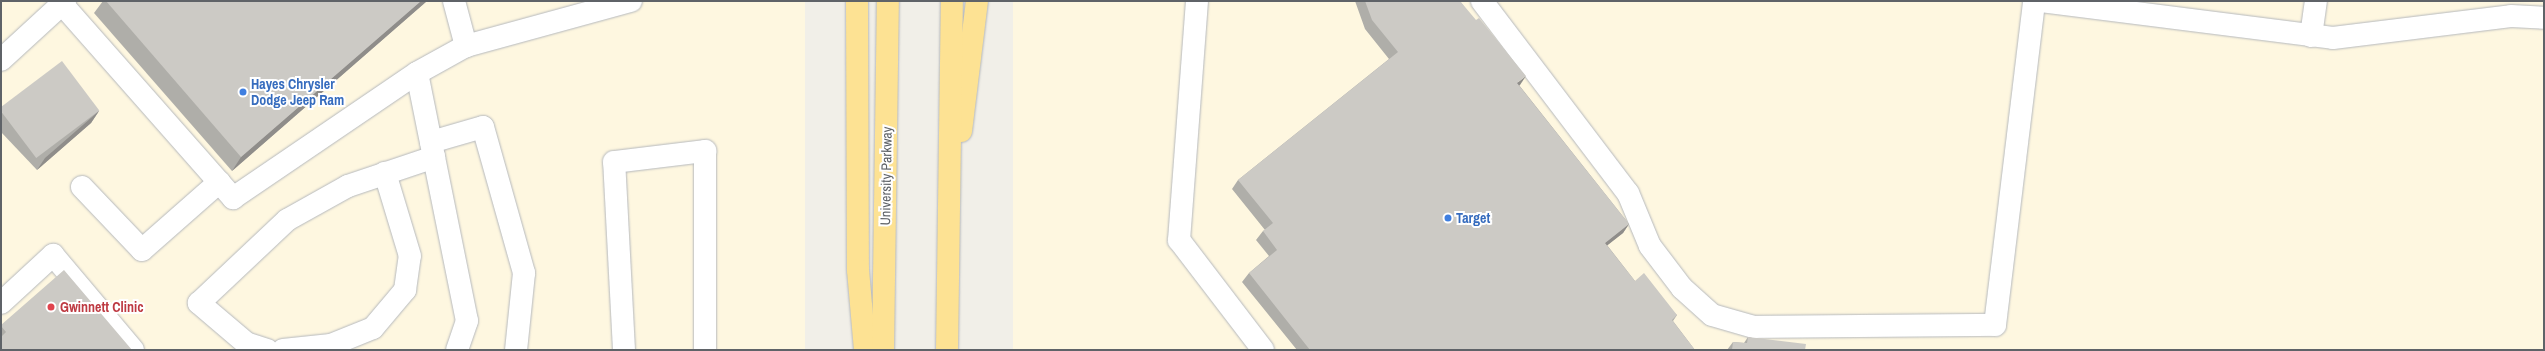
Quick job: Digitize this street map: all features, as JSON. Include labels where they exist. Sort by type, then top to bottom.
[{"type":"highway","points":[[856,1],[858,270],[865,350]]},
{"type":"highway","name":"University Parkway","points":[[883,350],[888,1]]},
{"type":"highway","points":[[947,350],[952,1]]},
{"type":"highway","points":[[949,207],[969,83],[977,1]]},
{"type":"street","points":[[454,1],[466,46]]},
{"type":"street","points":[[1,60],[62,2],[233,198],[416,73],[466,46],[630,1]]},
{"type":"street","points":[[1197,1],[1179,240],[1263,350]]},
{"type":"street","points":[[1482,1],[1628,193],[1650,246],[1682,288],[1712,315],[1754,327],[1995,325],[2034,1]]},
{"type":"street","points":[[2041,1],[2333,38],[2511,16],[2544,18]]},
{"type":"street","points":[[2311,36],[2316,1]]},
{"type":"street","points":[[416,73],[467,321],[457,350]]},
{"type":"street","points":[[267,350],[246,344],[199,303],[287,220],[348,186],[385,173],[432,150],[483,128],[524,273],[516,350]]},
{"type":"street","points":[[624,350],[614,162],[705,151],[705,350]]},
{"type":"street","points":[[283,350],[331,345],[374,328],[405,290],[410,256],[385,173]]},
{"type":"street","points":[[82,187],[142,250],[219,182]]},
{"type":"street","points":[[1,303],[53,255],[133,350]]},
{"type":"shaded area","points":[[1,1],[805,1],[805,350],[1,350]]},
{"type":"shaded area","points":[[1013,1],[2544,1],[2544,350],[1013,350]]},
{"type":"building","name":"Hayes Chrysler Dodge Jeep Ram","points":[[106,1],[421,1],[241,157]]},
{"type":"building","points":[[1365,1],[1460,1],[1476,20],[1479,18],[1526,76],[1517,83],[1629,224],[1605,243],[1635,281],[1644,273],[1677,315],[1672,320],[1695,350],[1310,350],[1249,273],[1277,250],[1263,231],[1273,223],[1238,180],[1398,52],[1372,20]]},
{"type":"building","points":[[62,61],[99,111],[36,158],[1,111],[1,107]]},
{"type":"building","name":"Gwinnett Clinic","points":[[64,270],[132,350],[1,350],[1,337],[6,332],[1,325]]},
{"type":"building","points":[[1748,337],[1806,344],[1805,350],[1732,350],[1733,342],[1747,343]]},
{"type":"place","name":"Hayes Chrysler Dodge Jeep Ram","points":[[243,92]]},
{"type":"place","name":"Target","points":[[1448,218]]},
{"type":"place","name":"Gwinnett Clinic","points":[[51,307]]}]
